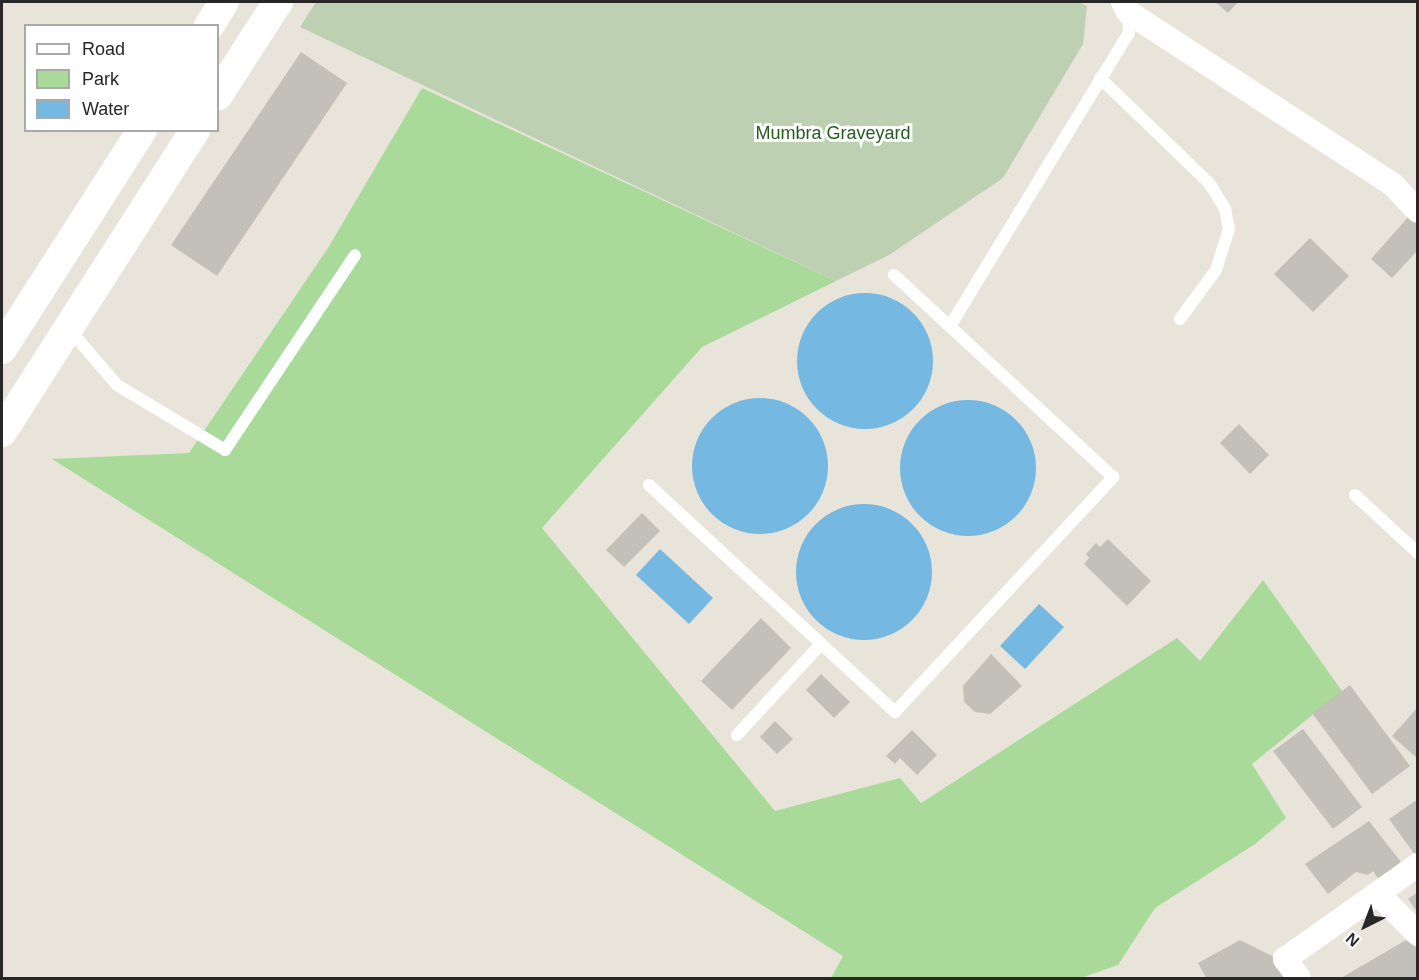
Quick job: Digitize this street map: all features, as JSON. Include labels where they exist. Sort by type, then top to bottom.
[{"type":"street","points":[[210,24],[224,2]]},
{"type":"street","points":[[219,93],[278,2]]},
{"type":"street","points":[[1125,7],[1393,185],[1418,211]]},
{"type":"street","points":[[2,349],[141,132]]},
{"type":"street","points":[[2,432],[194,132]]},
{"type":"street","points":[[1292,969],[1378,894],[1418,865]]},
{"type":"street","points":[[1378,894],[1418,934]]},
{"type":"lane","points":[[950,326],[1129,33],[1125,7]]},
{"type":"lane","points":[[1100,78],[1209,183],[1225,209],[1229,229],[1216,270],[1180,319]]},
{"type":"lane","points":[[68,328],[117,385],[225,450],[355,255]]},
{"type":"lane","points":[[649,485],[895,712],[1113,477],[894,274]]},
{"type":"lane","points":[[1355,495],[1418,553]]},
{"type":"lane","points":[[737,735],[822,644]]},
{"type":"green space","name":"Mumbra Graveyard","points":[[316,2],[1078,2],[1087,6],[1083,44],[1003,178],[889,255],[836,281],[300,27]]},
{"type":"green space","points":[[422,88],[836,281],[702,347],[542,528],[775,811],[900,778],[921,803],[1177,638],[1200,661],[1263,580],[1342,691],[1252,764],[1286,818],[1255,844],[1155,908],[1118,965],[1081,978],[831,978],[843,956],[52,459],[189,453],[328,248]]},
{"type":"water","points":[[865,293],[891,298],[903,304],[913,313],[922,323],[928,335],[933,361],[928,387],[922,399],[913,409],[903,418],[891,424],[865,429],[839,424],[827,418],[817,409],[808,399],[802,387],[797,361],[802,335],[808,323],[817,313],[827,304],[839,298]]},
{"type":"water","points":[[760,398],[786,403],[798,409],[808,418],[817,428],[823,440],[828,466],[823,492],[817,504],[808,514],[798,523],[786,529],[760,534],[734,529],[722,523],[712,514],[703,504],[697,492],[692,466],[697,440],[703,428],[712,418],[722,409],[734,403]]},
{"type":"water","points":[[968,400],[994,405],[1006,411],[1016,420],[1025,430],[1031,442],[1036,468],[1031,494],[1025,506],[1016,516],[1006,525],[994,531],[968,536],[942,531],[930,525],[920,516],[911,506],[905,494],[900,468],[905,442],[911,430],[920,420],[930,411],[942,405]]},
{"type":"water","points":[[864,504],[890,509],[902,515],[912,524],[921,534],[927,546],[932,572],[927,598],[921,610],[912,620],[902,629],[890,635],[864,640],[838,635],[826,629],[816,620],[807,610],[801,598],[796,572],[801,546],[807,534],[816,524],[826,515],[838,509]]},
{"type":"water","points":[[660,549],[713,598],[689,624],[636,575]]},
{"type":"water","points":[[1039,604],[1064,627],[1025,669],[1000,646]]},
{"type":"building","points":[[1215,2],[1238,2],[1228,13]]},
{"type":"building","points":[[301,52],[347,83],[217,276],[171,245]]},
{"type":"building","points":[[1410,215],[1418,222],[1418,250],[1392,278],[1371,259]]},
{"type":"building","points":[[1310,238],[1349,276],[1313,312],[1274,274]]},
{"type":"building","points":[[1239,424],[1269,455],[1250,474],[1220,443]]},
{"type":"building","points":[[642,513],[660,531],[624,567],[606,550]]},
{"type":"building","points":[[1108,539],[1151,581],[1127,606],[1084,564],[1089,558],[1086,554],[1096,543],[1100,547]]},
{"type":"building","points":[[761,618],[791,648],[732,710],[701,681]]},
{"type":"building","points":[[991,654],[1022,686],[990,714],[975,712],[964,702],[963,686]]},
{"type":"building","points":[[821,674],[850,702],[834,718],[806,690]]},
{"type":"building","points":[[1350,685],[1410,766],[1372,794],[1312,713]]},
{"type":"building","points":[[1418,707],[1418,759],[1392,736]]},
{"type":"building","points":[[775,721],[793,739],[777,754],[760,737]]},
{"type":"building","points":[[1303,729],[1362,807],[1333,829],[1273,751]]},
{"type":"building","points":[[912,730],[937,755],[917,775],[900,758],[895,764],[886,756]]},
{"type":"building","points":[[1418,799],[1418,859],[1389,819]]},
{"type":"building","points":[[1369,821],[1401,862],[1379,880],[1373,871],[1368,875],[1356,872],[1328,894],[1305,864]]},
{"type":"building","points":[[1418,892],[1418,913],[1408,899]]},
{"type":"building","points":[[1240,940],[1274,957],[1286,978],[1206,978],[1198,963]]},
{"type":"building","points":[[1406,940],[1418,948],[1418,978],[1341,978]]}]
